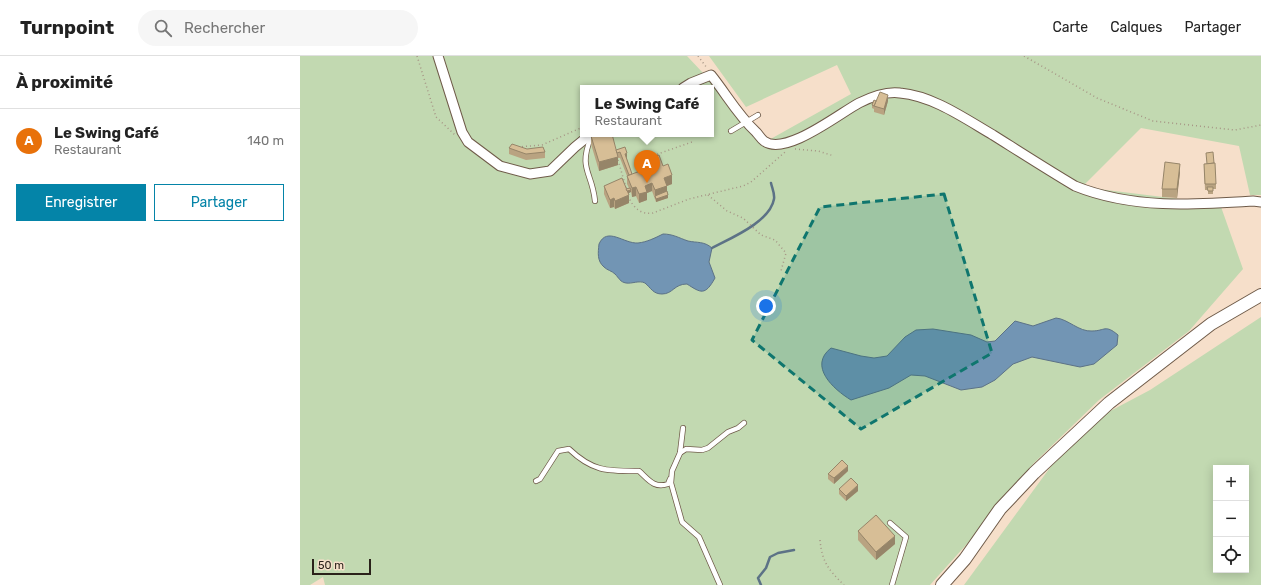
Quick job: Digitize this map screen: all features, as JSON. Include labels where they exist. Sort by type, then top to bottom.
[{"type":"street","points":[[438,56],[462,132],[468,142],[500,166],[530,174],[550,171],[575,147],[592,137]]},
{"type":"street","points":[[688,85],[711,75],[745,122],[764,142],[784,143],[794,140],[830,122],[858,104],[874,96],[886,93],[903,93],[921,97],[962,117],[1075,186],[1093,193],[1117,199],[1192,205],[1253,201],[1261,202]]},
{"type":"street","points":[[942,585],[965,559],[1000,509],[1034,473],[1109,403],[1211,324],[1261,294]]},
{"type":"lane","points":[[731,130],[758,115]]},
{"type":"lane","points":[[594,137],[585,154],[585,164],[593,186],[596,201]]},
{"type":"lane","points":[[536,481],[540,479],[558,451],[569,449],[589,466],[607,470],[639,471],[649,482],[656,486],[668,484],[675,461],[680,453],[686,449],[702,450],[708,448],[728,432],[738,428],[744,423]]},
{"type":"lane","points":[[680,453],[683,428]]},
{"type":"lane","points":[[671,478],[673,494],[682,522],[699,537],[720,585]]},
{"type":"lane","points":[[890,523],[906,537],[892,585]]},
{"type":"path","points":[[417,56],[436,117],[461,141],[468,142]]},
{"type":"path","points":[[698,56],[711,75]]},
{"type":"path","points":[[1024,56],[1097,98],[1152,121],[1235,130],[1261,125]]},
{"type":"path","points":[[514,147],[542,145],[580,128]]},
{"type":"path","points":[[643,180],[642,172],[646,160],[652,156],[692,142]]},
{"type":"path","points":[[617,155],[632,204],[642,212],[653,213],[684,201],[734,189],[751,182],[774,160],[788,150],[807,149],[834,156]]},
{"type":"path","points":[[708,195],[726,211],[743,218],[760,235],[775,240],[785,249],[786,257],[781,271]]},
{"type":"path","points":[[820,540],[826,566],[844,585]]},
{"type":"highlighted area","points":[[944,194],[992,353],[861,429],[752,340],[820,207]]},
{"type":"green space","points":[[300,56],[687,56],[767,141],[851,94],[837,65],[746,107],[709,56],[1261,56],[1261,195],[1250,195],[1239,146],[1141,128],[1082,187],[1220,204],[1243,269],[1189,331],[1099,400],[1034,463],[983,526],[930,585],[325,585],[323,577],[310,585],[300,585]]},
{"type":"green space","points":[[1261,317],[1261,585],[964,585],[1060,454],[1099,417],[1150,390]]},
{"type":"water","points":[[663,234],[673,235],[688,241],[703,243],[712,248],[709,262],[715,278],[708,288],[699,291],[687,284],[683,284],[666,294],[659,294],[654,292],[643,282],[622,282],[614,273],[604,267],[600,262],[598,254],[599,244],[606,236],[638,243],[648,241]]},
{"type":"water","points":[[1056,318],[1087,331],[1105,329],[1110,330],[1118,335],[1117,345],[1094,364],[1080,367],[1032,357],[1013,364],[995,380],[982,387],[961,390],[925,376],[911,375],[889,388],[851,400],[837,390],[826,377],[822,369],[822,362],[825,355],[831,348],[874,358],[887,356],[905,337],[916,330],[933,329],[971,335],[987,342],[995,341],[1015,321],[1033,326]]},
{"type":"building","points":[[880,92],[888,95],[884,109],[874,106]]},
{"type":"building","points":[[874,100],[876,101],[874,106],[872,105]]},
{"type":"building","points":[[591,137],[613,137],[618,157],[599,162]]},
{"type":"building","points":[[512,144],[527,149],[543,147],[545,152],[526,154],[509,148]]},
{"type":"building","points":[[625,147],[627,153],[625,154],[632,174],[629,175],[620,152],[617,153],[616,150]]},
{"type":"building","points":[[1213,152],[1214,163],[1207,164],[1206,153]]},
{"type":"building","points":[[659,155],[663,166],[668,164],[672,175],[664,178],[667,186],[655,190],[652,183],[645,186],[647,192],[639,194],[636,187],[632,188],[627,176],[640,171],[641,174],[653,170],[648,159]]},
{"type":"building","points":[[1165,162],[1180,164],[1177,189],[1162,189]]},
{"type":"building","points":[[1215,163],[1216,184],[1205,184],[1204,164]]},
{"type":"building","points":[[622,178],[629,195],[615,201],[614,198],[610,200],[604,186]]},
{"type":"building","points":[[1207,187],[1213,187],[1213,191],[1208,191]]},
{"type":"building","points":[[667,191],[668,195],[656,199],[655,196]]},
{"type":"building","points":[[842,460],[848,466],[834,478],[828,474]]},
{"type":"building","points":[[851,478],[858,485],[846,496],[839,489]]},
{"type":"building","points":[[876,515],[895,536],[876,552],[858,531]]},
{"type":"waterway","points":[[712,248],[749,228],[765,215],[771,207],[774,199],[771,183]]},
{"type":"waterway","points":[[761,585],[758,578],[766,568],[770,557],[778,553],[794,550]]},
{"type":"place","name":"Le Swing Café","points":[[647,183]]}]
